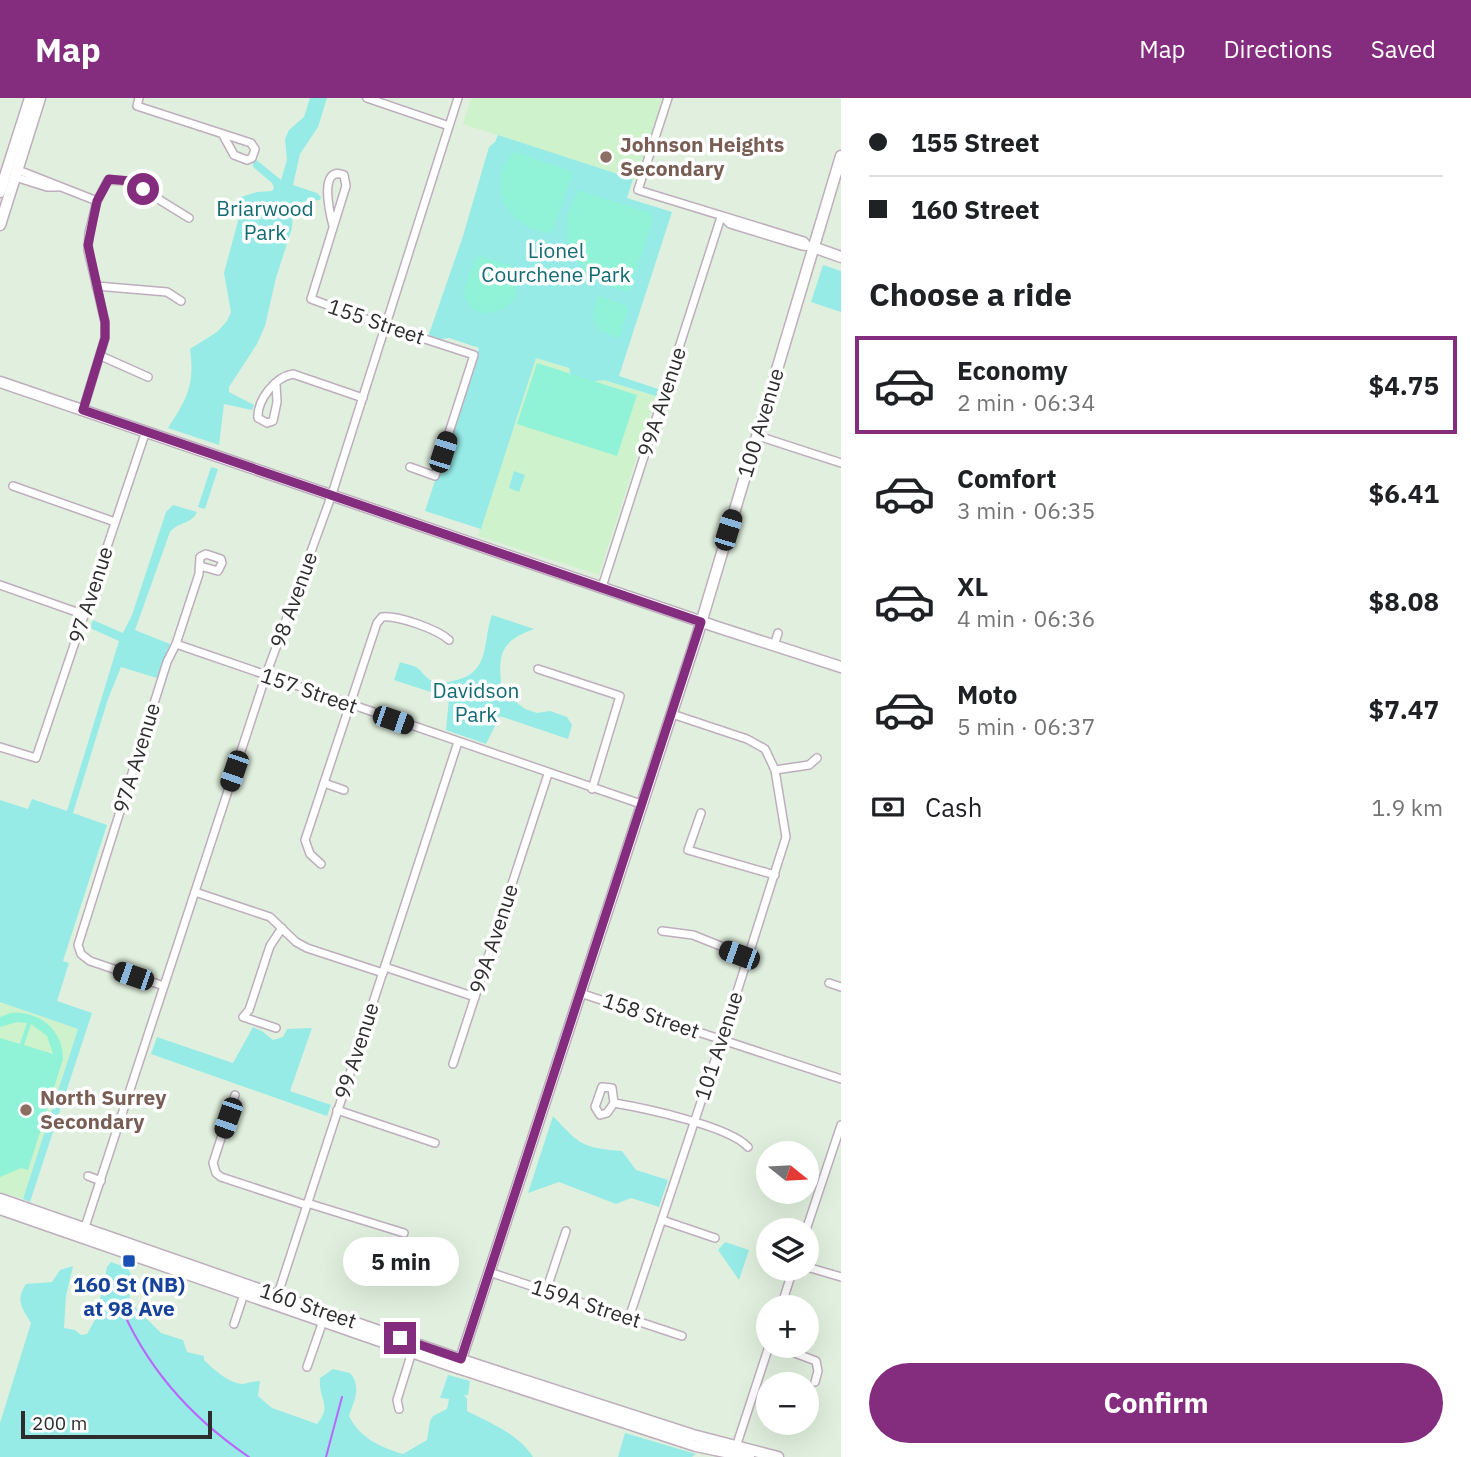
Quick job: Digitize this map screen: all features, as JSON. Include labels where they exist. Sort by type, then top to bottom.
[{"type":"main road","points":[[0,192],[30,98]]},
{"type":"main road","points":[[0,225],[8,169],[40,98]]},
{"type":"main road","name":"100 Avenue","points":[[460,1364],[672,714],[758,436],[811,246],[841,156]]},
{"type":"main road","points":[[811,246],[841,257]]},
{"type":"main road","points":[[0,382],[701,622],[841,667]]},
{"type":"main road","name":"160 Street","points":[[0,1199],[244,1294],[276,1300],[323,1321],[412,1352],[460,1364]]},
{"type":"main road","name":"160 Street","points":[[0,1209],[83,1232],[460,1364],[692,1435],[748,1457]]},
{"type":"main road","name":"160 Street","points":[[735,1450],[779,1457]]},
{"type":"street","points":[[139,98],[137,106],[251,143],[255,149],[252,158],[247,160],[234,155],[223,135]]},
{"type":"street","points":[[367,98],[449,126]]},
{"type":"street","name":"98 Avenue","points":[[83,1232],[266,675],[332,495],[458,98]]},
{"type":"street","points":[[668,98],[638,190],[723,217],[732,217],[804,241],[811,246]]},
{"type":"street","points":[[8,169],[47,187],[58,187],[97,201]]},
{"type":"street","name":"155 Street","points":[[333,226],[328,192],[330,179],[334,174],[340,173],[344,175],[346,186],[311,299],[385,327],[474,355],[435,476],[410,467]]},
{"type":"street","points":[[83,410],[105,338],[105,322],[88,245],[97,201],[108,180],[124,180],[189,218]]},
{"type":"street","name":"99A Avenue","points":[[602,587],[723,217]]},
{"type":"street","points":[[96,286],[167,292],[181,301]]},
{"type":"street","points":[[101,356],[148,377]]},
{"type":"street","points":[[276,384],[276,412],[274,419],[267,423],[258,418],[258,409],[265,396],[276,384],[285,376],[293,374],[363,398]]},
{"type":"street","name":"97 Avenue","points":[[0,747],[36,758],[146,431]]},
{"type":"street","points":[[758,436],[841,463]]},
{"type":"street","points":[[13,486],[115,522]]},
{"type":"street","name":"97A Avenue","points":[[164,986],[90,961],[79,951],[78,945],[200,566]]},
{"type":"street","points":[[0,585],[85,615]]},
{"type":"street","points":[[321,864],[310,853],[305,840],[376,626],[382,617],[396,618],[442,634],[449,640]]},
{"type":"street","points":[[774,646],[778,633]]},
{"type":"street","name":"157 Street","points":[[176,644],[641,804]]},
{"type":"street","points":[[538,669],[620,696],[592,789]]},
{"type":"street","points":[[672,714],[753,741],[768,753],[775,770],[809,765],[817,758]]},
{"type":"street","name":"99 Avenue","points":[[276,1300],[438,796],[458,742]]},
{"type":"street","name":"101 Avenue","points":[[629,1318],[786,837],[775,770]]},
{"type":"street","name":"99A Avenue","points":[[453,1064],[548,774]]},
{"type":"street","points":[[324,783],[344,790]]},
{"type":"street","points":[[701,813],[688,850],[775,875]]},
{"type":"street","points":[[195,892],[263,915],[307,948],[475,998]]},
{"type":"street","points":[[276,1028],[243,1017],[249,1010],[272,942],[282,928]]},
{"type":"street","points":[[662,931],[693,935],[748,957]]},
{"type":"street","points":[[828,983],[841,987]]},
{"type":"street","name":"158 Street","points":[[580,993],[841,1079]]},
{"type":"street","points":[[235,1095],[213,1163],[216,1174],[404,1233]]},
{"type":"street","points":[[113,1097],[126,1101]]},
{"type":"street","points":[[614,1103],[648,1108],[734,1135],[748,1146]]},
{"type":"street","points":[[337,1110],[435,1143]]},
{"type":"street","points":[[810,1218],[841,1125]]},
{"type":"street","points":[[88,1176],[101,1181]]},
{"type":"street","points":[[662,1220],[715,1238]]},
{"type":"street","points":[[546,1292],[566,1231]]},
{"type":"street","points":[[819,1271],[841,1277]]},
{"type":"street","name":"159A Street","points":[[489,1272],[682,1336]]},
{"type":"street","points":[[234,1324],[244,1294]]},
{"type":"street","points":[[307,1367],[323,1321]]},
{"type":"street","points":[[399,1409],[397,1400],[412,1352]]},
{"type":"street","points":[[735,1450],[765,1358]]},
{"type":"street","points":[[808,1358],[816,1361],[818,1372]]},
{"type":"shaded area","name":"Johnson Heights Secondary","points":[[471,98],[666,98],[641,182],[463,124]]},
{"type":"shaded area","points":[[513,151],[570,171],[572,175],[552,233],[541,232],[521,223],[513,216],[502,198],[501,175]]},
{"type":"shaded area","points":[[578,190],[650,213],[653,220],[629,292],[603,283],[581,267],[574,256],[567,230],[568,215]]},
{"type":"shaded area","points":[[481,256],[515,267],[518,277],[515,299],[503,309],[488,313],[474,310],[465,296],[470,272],[476,258]]},
{"type":"shaded area","points":[[598,296],[625,305],[628,310],[619,338],[603,332],[595,324],[594,313]]},
{"type":"shaded area","points":[[536,358],[656,396],[599,575],[478,536]]},
{"type":"shaded area","points":[[537,363],[637,395],[617,456],[517,424]]},
{"type":"shaded area","name":"North Surrey Secondary","points":[[0,1002],[78,1029],[23,1199],[0,1192]]},
{"type":"shaded area","name":"North Surrey Secondary","points":[[22,1013],[48,1024],[59,1039],[63,1059],[28,1170],[21,1168],[0,1177],[0,1038],[20,1044],[27,1023],[17,1022],[0,1027],[0,1017]],"holes":[[[31,1024],[47,1036],[53,1054],[24,1045]]]},
{"type":"green space","name":"Briarwood Park","points":[[310,98],[327,98],[318,127],[300,154],[293,185],[317,193],[321,197],[320,200],[293,203],[292,228],[276,278],[265,326],[257,344],[229,387],[229,392],[254,405],[252,410],[224,404],[219,445],[168,428],[188,391],[190,349],[217,332],[231,312],[224,273],[238,221],[237,209],[241,197],[272,191],[274,188],[272,183],[253,167],[253,163],[256,160],[281,180],[287,160],[285,139],[289,130],[304,117]]},
{"type":"green space","name":"Lionel Courchene Park","points":[[498,135],[633,179],[627,198],[672,212],[619,376],[658,389],[656,396],[604,380],[589,382],[571,375],[569,368],[536,358],[481,529],[425,511],[479,348],[449,338],[435,340],[429,334],[463,236],[489,147]]},
{"type":"green space","points":[[823,265],[841,271],[841,312],[811,302]]},
{"type":"green space","points":[[211,467],[218,469],[205,509],[198,507]]},
{"type":"green space","points":[[514,471],[525,475],[519,492],[509,488]]},
{"type":"green space","points":[[173,505],[197,512],[192,519],[170,532],[135,630],[170,644],[157,678],[121,667],[108,699],[73,813],[107,825],[63,961],[69,963],[57,1001],[92,1013],[30,1202],[23,1199],[78,1029],[0,1002],[0,800],[28,809],[32,799],[67,811],[119,641],[90,628],[93,620],[123,633],[132,615],[166,512]]},
{"type":"green space","name":"Davidson Park","points":[[492,615],[534,629],[513,639],[503,652],[500,668],[502,691],[525,709],[537,713],[550,711],[567,717],[572,725],[568,739],[500,716],[486,744],[446,730],[449,698],[394,680],[400,662],[416,667],[436,682],[450,682],[470,675],[484,653]]},
{"type":"green space","points":[[253,1027],[273,1040],[283,1037],[287,1029],[312,1028],[290,1091],[331,1105],[327,1116],[151,1054],[157,1037],[233,1063]]},
{"type":"green space","points":[[553,1116],[582,1143],[622,1151],[636,1170],[668,1180],[659,1207],[631,1198],[616,1204],[559,1182],[528,1193]]},
{"type":"green space","points":[[725,1242],[749,1250],[739,1280],[718,1250]]},
{"type":"green space","points":[[111,1262],[128,1268],[132,1277],[129,1301],[161,1333],[183,1340],[187,1352],[204,1356],[204,1360],[212,1368],[233,1382],[243,1384],[260,1381],[258,1396],[272,1408],[317,1424],[324,1412],[320,1378],[333,1369],[350,1373],[356,1384],[355,1399],[349,1416],[354,1424],[372,1441],[403,1454],[427,1440],[433,1416],[447,1409],[449,1399],[440,1398],[448,1375],[470,1381],[468,1395],[464,1395],[467,1399],[467,1411],[512,1436],[533,1457],[0,1457],[0,1423],[31,1323],[20,1299],[26,1284],[52,1282],[60,1270],[73,1266],[66,1296],[64,1328],[75,1330],[81,1335],[87,1334],[96,1318],[107,1267]]},
{"type":"green space","points":[[625,1433],[696,1454],[692,1457],[618,1457]]},
{"type":"waterway","points":[[119,1302],[156,1370],[189,1408],[249,1457]]},
{"type":"waterway","points":[[326,1457],[342,1397]]},
{"type":"place","name":"Johnson Heights Secondary","points":[[606,157]]},
{"type":"place","name":"North Surrey Secondary","points":[[26,1110]]},
{"type":"place","name":"160 St (NB) at 98 Ave","points":[[129,1261]]},
{"type":"route","points":[[143,189],[129,181],[109,179],[97,201],[88,248],[105,322],[105,338],[83,410],[701,622],[461,1359],[400,1338]]}]
